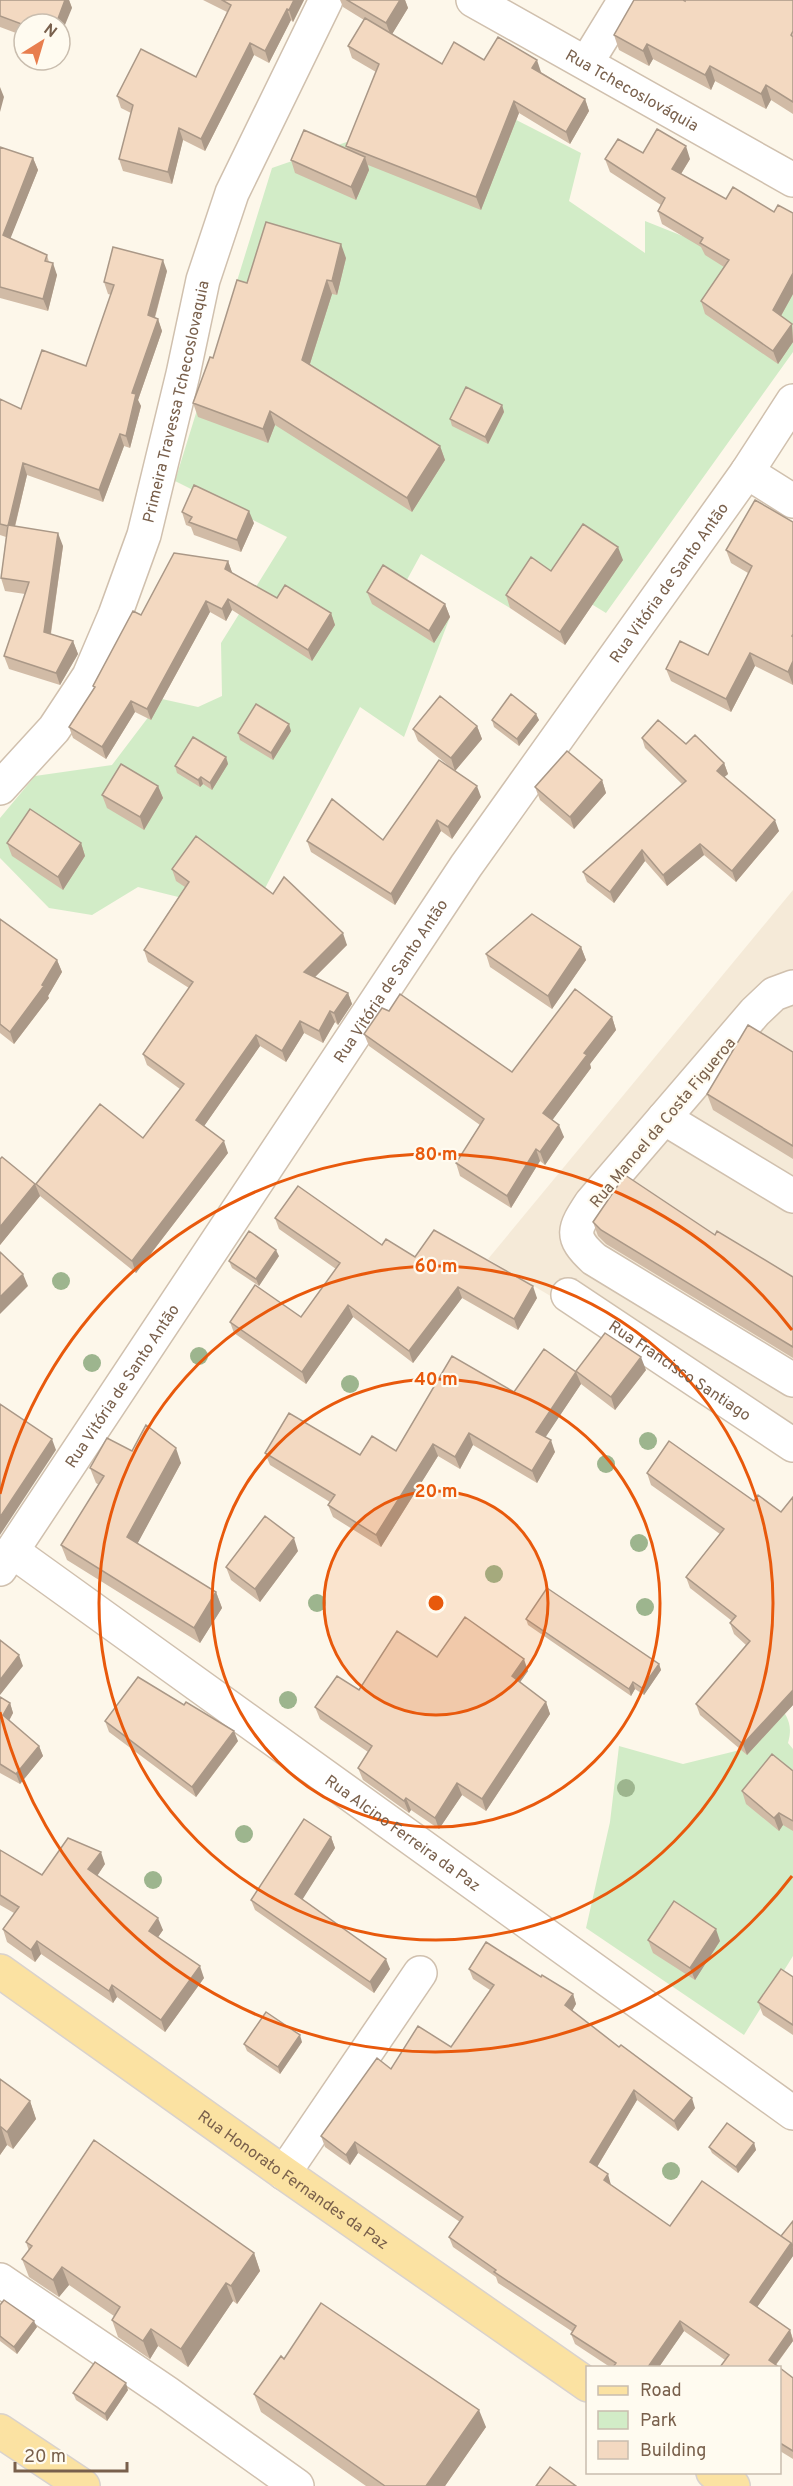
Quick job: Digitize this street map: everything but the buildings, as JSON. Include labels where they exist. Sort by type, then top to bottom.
[{"type":"main road","name":"Rua Honorato Fernandes da Paz","points":[[0,1971],[586,2384]]},
{"type":"main road","points":[[0,2431],[84,2486]]},
{"type":"main road","points":[[716,2474],[733,2486]]},
{"type":"street","name":"Primeira Travessa Tchecoslovaquia","points":[[0,788],[54,729],[89,676],[115,615],[144,535],[204,280],[232,193],[326,0]]},
{"type":"street","name":"Rua Tchecoslováquia","points":[[473,0],[793,180]]},
{"type":"street","points":[[586,62],[625,0]]},
{"type":"street","name":"Rua Vitória de Santo Antão","points":[[6,1560],[466,866],[747,472],[793,401]]},
{"type":"street","points":[[747,472],[793,501]]},
{"type":"street","name":"Rua Manoel da Costa Figueroa","points":[[793,987],[774,994],[755,1012],[591,1203],[579,1222],[576,1234],[580,1245],[594,1258],[793,1380]]},
{"type":"street","points":[[664,1118],[793,1196]]},
{"type":"street","name":"Rua Francisco Santiago","points":[[568,1295],[793,1445]]},
{"type":"street","name":"Rua Alcino Ferreira da Paz","points":[[6,1560],[793,2113]]},
{"type":"street","points":[[284,2173],[420,1973]]},
{"type":"street","points":[[0,2280],[167,2393],[297,2486]]},
{"type":"shaded area","points":[[793,890],[793,1440],[488,1259]]},
{"type":"green space","points":[[473,98],[581,153],[569,201],[645,253],[645,221],[793,280],[793,352],[606,613],[536,570],[510,608],[421,554],[403,587],[450,617],[404,737],[360,707],[251,915],[138,887],[92,915],[49,908],[0,858],[0,818],[35,776],[112,765],[162,699],[198,707],[222,696],[221,643],[287,537],[175,481],[272,168]]},
{"type":"green space","points":[[777,1702],[788,1721],[790,1731],[788,1743],[793,1749],[793,1956],[744,2035],[586,1928],[610,1822],[619,1746],[683,1764],[740,1750]]}]
